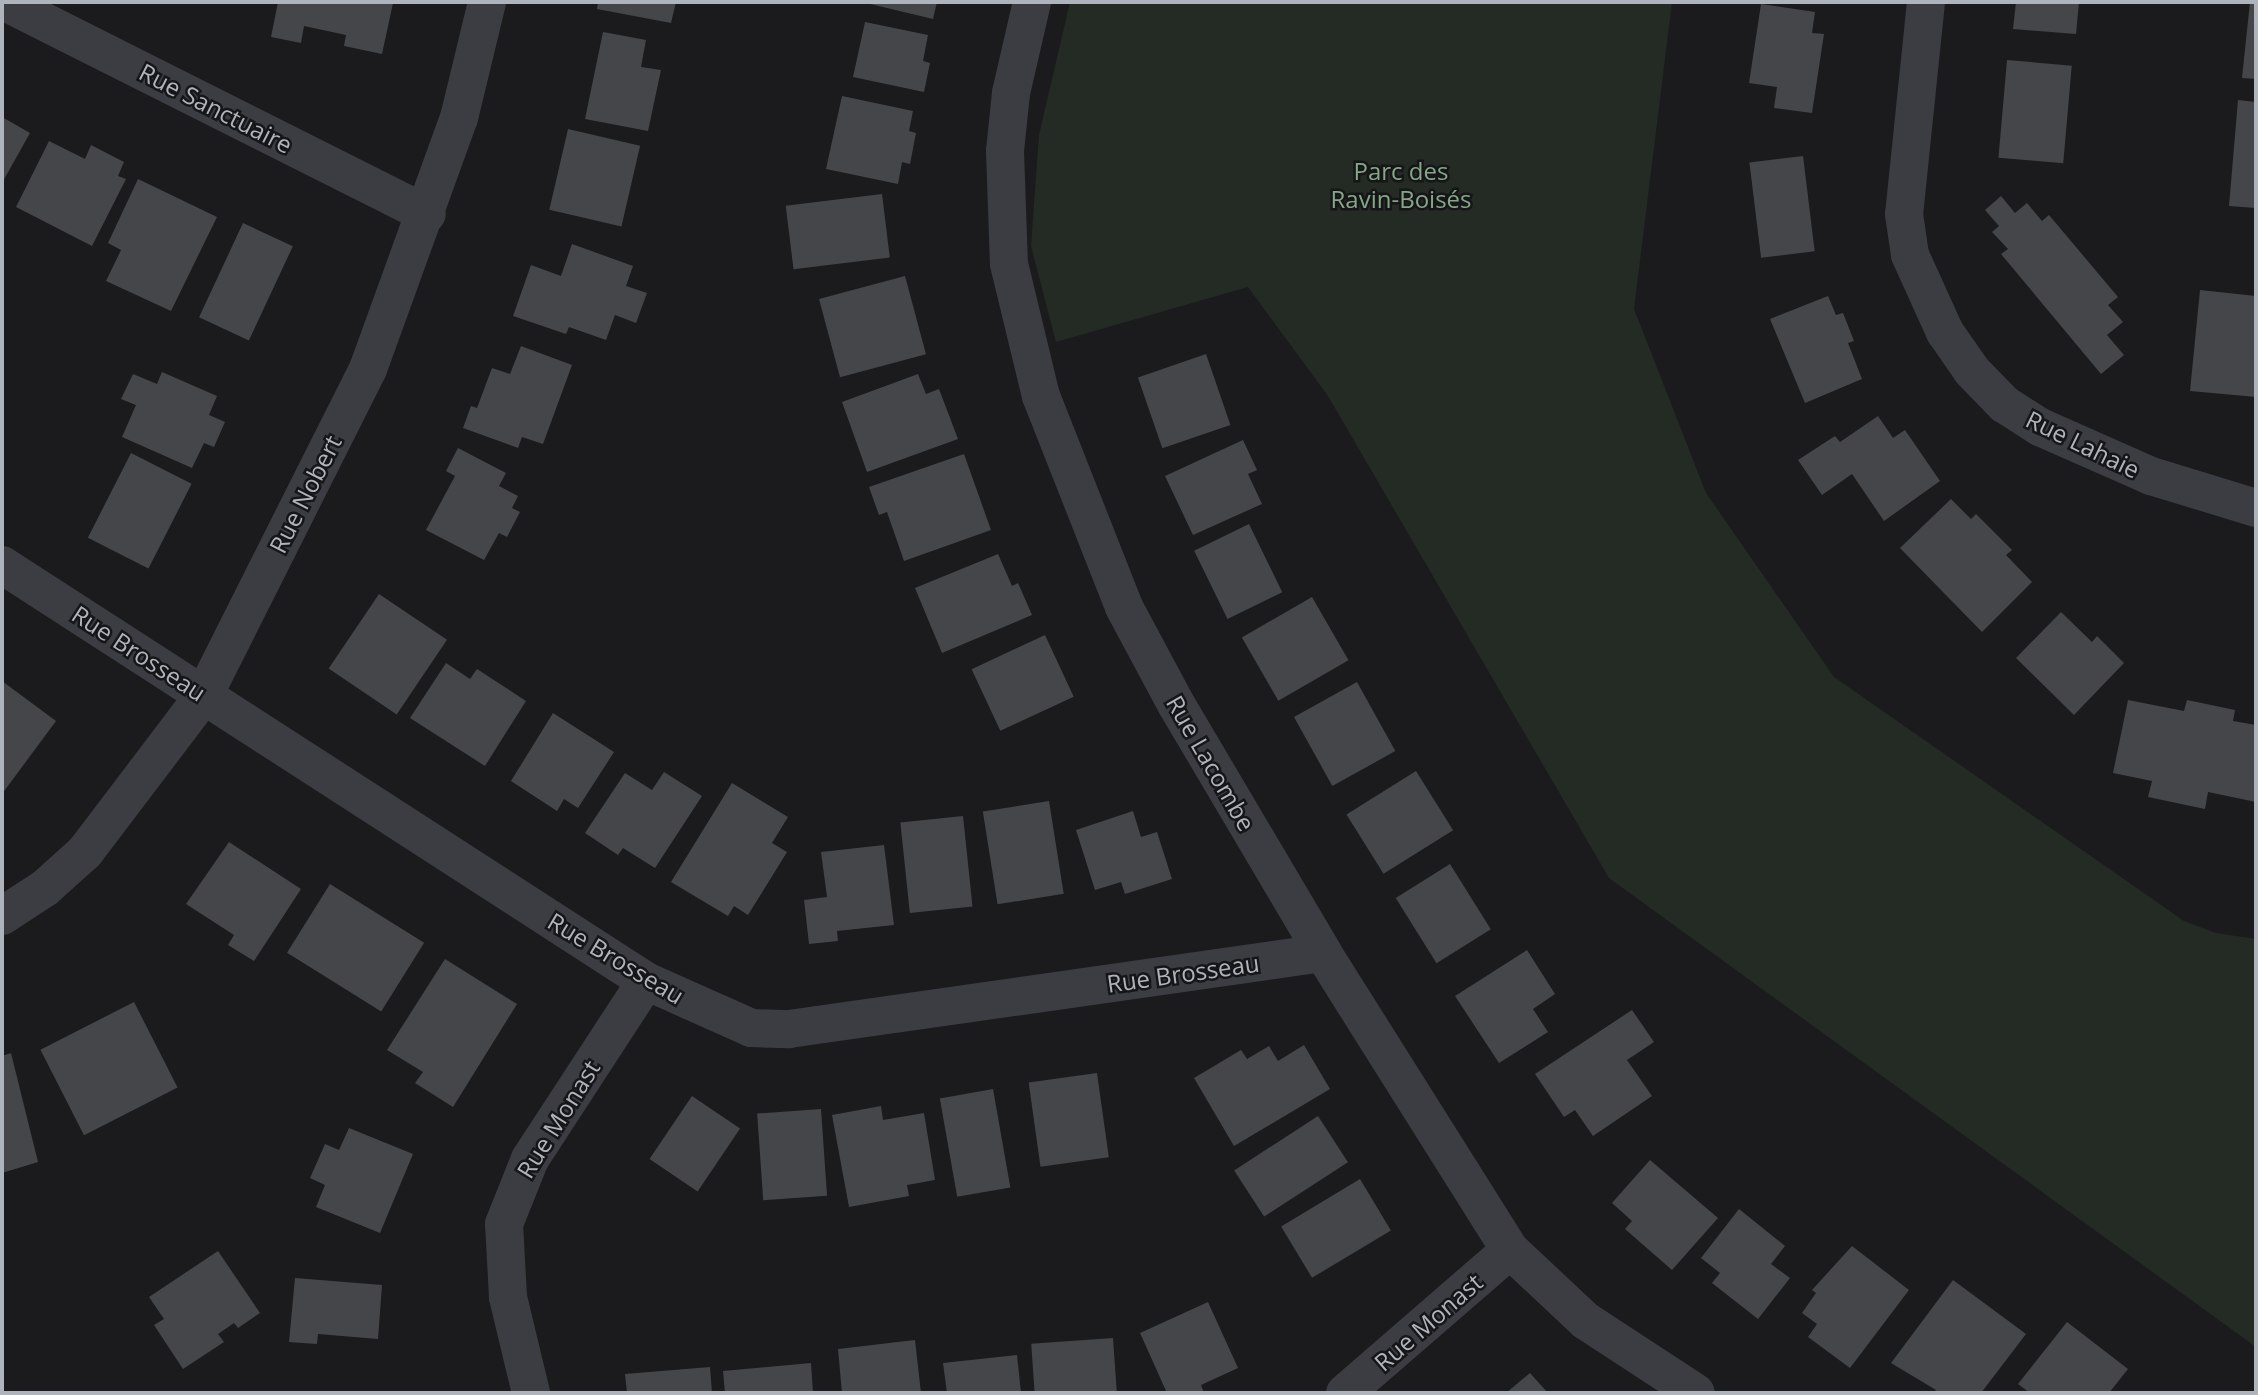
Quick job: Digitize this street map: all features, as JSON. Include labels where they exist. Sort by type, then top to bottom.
[{"type":"street","name":"Rue Sanctuaire","points":[[5,2],[427,214]]},
{"type":"street","name":"Rue Nobert","points":[[2,916],[45,888],[85,852],[204,695],[368,369],[427,214],[459,118],[487,2]]},
{"type":"street","name":"Rue Lacombe","points":[[1032,2],[1011,93],[1005,218],[1009,264],[1041,396],[1124,607],[1176,704],[1323,953],[1510,1250],[1586,1321],[1696,1393]]},
{"type":"street","name":"Rue Lahaie","points":[[1926,2],[1904,214],[1910,255],[1945,332],[1972,372],[2004,404],[2040,427],[2151,476],[2256,508]]},
{"type":"street","name":"Rue Brosseau","points":[[2,565],[646,981],[751,1028],[789,1029],[1323,953]]},
{"type":"street","name":"Rue Monast","points":[[531,1393],[508,1297],[504,1224],[530,1159],[646,981]]},
{"type":"street","name":"Rue Monast","points":[[1345,1393],[1510,1250]]},
{"type":"green space","name":"Parc des Ravin-Boisés","points":[[1070,2],[1672,2],[1634,309],[1706,493],[1834,677],[2184,921],[2216,933],[2256,939],[2256,1347],[1609,878],[1328,396],[1248,287],[1056,342],[1031,246],[1039,135]]},
{"type":"building","points":[[278,2],[393,3],[382,54],[344,46],[346,35],[304,26],[301,43],[271,37]]},
{"type":"building","points":[[598,2],[676,2],[671,23],[597,9]]},
{"type":"building","points":[[862,2],[937,2],[933,19]]},
{"type":"building","points":[[2016,2],[2079,2],[2076,34],[2013,29]]},
{"type":"building","points":[[2250,2],[2256,2],[2256,79],[2242,78]]},
{"type":"building","points":[[1761,4],[1815,12],[1812,33],[1824,34],[1812,113],[1774,108],[1777,87],[1749,83]]},
{"type":"building","points":[[865,22],[928,35],[923,61],[930,63],[924,92],[853,77]]},
{"type":"building","points":[[603,32],[646,40],[641,67],[661,70],[648,131],[585,119]]},
{"type":"building","points":[[2007,60],[2072,66],[2063,163],[1998,158]]},
{"type":"building","points":[[842,96],[913,111],[909,131],[916,133],[910,164],[902,162],[898,184],[826,169]]},
{"type":"building","points":[[2238,100],[2256,102],[2256,208],[2229,206]]},
{"type":"building","points":[[2,117],[30,133],[2,183]]},
{"type":"building","points":[[568,129],[640,146],[621,227],[549,210]]},
{"type":"building","points":[[49,141],[85,159],[91,145],[124,162],[118,176],[126,179],[92,246],[16,207]]},
{"type":"building","points":[[1803,156],[1815,251],[1761,258],[1749,163]]},
{"type":"building","points":[[138,179],[217,217],[171,311],[106,281],[121,250],[108,243]]},
{"type":"building","points":[[882,194],[890,258],[794,269],[786,206]]},
{"type":"building","points":[[2001,196],[2015,213],[2027,203],[2042,221],[2049,215],[2118,297],[2108,305],[2123,322],[2107,335],[2124,355],[2101,374],[2001,254],[2008,249],[1992,232],[1999,226],[1985,210]]},
{"type":"building","points":[[243,223],[293,246],[249,341],[199,317]]},
{"type":"building","points":[[572,244],[633,266],[626,286],[647,293],[636,323],[615,315],[606,340],[569,327],[566,334],[513,316],[531,265],[561,276]]},
{"type":"building","points":[[905,276],[926,354],[840,377],[819,299]]},
{"type":"building","points":[[2200,290],[2256,296],[2256,397],[2190,391]]},
{"type":"building","points":[[1828,296],[1836,315],[1843,313],[1854,341],[1848,343],[1862,379],[1805,403],[1770,319]]},
{"type":"building","points":[[521,346],[572,365],[543,444],[522,437],[518,448],[463,428],[471,406],[477,408],[492,368],[510,374]]},
{"type":"building","points":[[1206,354],[1230,425],[1162,448],[1138,377]]},
{"type":"building","points":[[162,372],[217,396],[209,415],[225,422],[214,447],[204,443],[192,468],[122,437],[136,405],[121,399],[133,374],[157,384]]},
{"type":"building","points":[[918,374],[926,394],[939,389],[958,439],[867,472],[842,402]]},
{"type":"building","points":[[1878,416],[1893,438],[1905,430],[1940,481],[1884,521],[1852,474],[1822,495],[1798,460],[1835,436],[1840,442]]},
{"type":"building","points":[[1243,440],[1257,470],[1248,474],[1262,504],[1193,535],[1165,476]]},
{"type":"building","points":[[458,448],[506,473],[499,486],[518,496],[512,508],[520,512],[507,537],[499,533],[484,560],[426,530],[455,476],[446,471]]},
{"type":"building","points":[[131,453],[192,484],[148,569],[88,538]]},
{"type":"building","points":[[964,454],[991,530],[904,561],[887,512],[879,515],[869,487]]},
{"type":"building","points":[[1951,499],[1971,519],[1976,514],[2012,550],[2006,555],[2032,582],[1982,632],[1900,548]]},
{"type":"building","points":[[1249,524],[1282,592],[1227,619],[1194,551]]},
{"type":"building","points":[[998,554],[1012,586],[1018,583],[1032,615],[942,653],[915,588]]},
{"type":"building","points":[[379,594],[447,640],[397,714],[329,669]]},
{"type":"building","points":[[1312,597],[1348,660],[1278,701],[1242,638]]},
{"type":"building","points":[[2061,612],[2092,642],[2097,636],[2124,663],[2074,715],[2016,658]]},
{"type":"building","points":[[1045,635],[1074,697],[1000,731],[972,669]]},
{"type":"building","points":[[446,663],[470,679],[477,669],[526,701],[485,766],[410,718]]},
{"type":"building","points":[[2,681],[56,721],[2,794]]},
{"type":"building","points":[[1357,682],[1395,751],[1332,786],[1294,717]]},
{"type":"building","points":[[2128,700],[2184,711],[2187,700],[2235,710],[2233,721],[2256,725],[2256,802],[2208,792],[2205,809],[2148,797],[2152,781],[2113,773]]},
{"type":"building","points":[[553,713],[614,752],[578,808],[564,799],[557,811],[511,781]]},
{"type":"building","points":[[1416,771],[1453,830],[1384,874],[1346,814]]},
{"type":"building","points":[[664,772],[702,796],[655,868],[623,848],[618,855],[585,833],[625,773],[652,790]]},
{"type":"building","points":[[732,783],[788,817],[772,843],[787,852],[748,915],[734,906],[728,916],[671,882]]},
{"type":"building","points":[[1049,801],[1064,894],[998,904],[983,811]]},
{"type":"building","points":[[1133,811],[1141,837],[1157,832],[1172,879],[1125,894],[1121,882],[1095,890],[1076,830]]},
{"type":"building","points":[[963,816],[973,907],[910,913],[900,823]]},
{"type":"building","points":[[229,842],[301,889],[254,961],[228,945],[234,935],[186,904]]},
{"type":"building","points":[[884,845],[894,925],[837,931],[838,941],[809,944],[804,900],[827,897],[821,852]]},
{"type":"building","points":[[1450,864],[1491,929],[1437,963],[1396,898]]},
{"type":"building","points":[[330,884],[424,943],[381,1012],[287,953]]},
{"type":"building","points":[[1527,950],[1555,994],[1533,1009],[1548,1032],[1499,1063],[1455,996]]},
{"type":"building","points":[[445,959],[517,1004],[453,1107],[415,1083],[423,1072],[387,1050]]},
{"type":"building","points":[[134,1002],[178,1088],[84,1135],[40,1050]]},
{"type":"building","points":[[1632,1010],[1654,1042],[1627,1060],[1652,1096],[1593,1136],[1575,1110],[1564,1117],[1535,1074]]},
{"type":"building","points":[[1304,1045],[1330,1089],[1234,1146],[1194,1078],[1241,1050],[1247,1059],[1269,1046],[1278,1061]]},
{"type":"building","points":[[11,1053],[38,1162],[2,1173],[2,1056]]},
{"type":"building","points":[[1097,1073],[1109,1157],[1041,1167],[1029,1083]]},
{"type":"building","points":[[993,1089],[1010,1187],[957,1197],[940,1098]]},
{"type":"building","points":[[692,1096],[740,1128],[698,1191],[650,1159]]},
{"type":"building","points":[[881,1106],[883,1120],[924,1113],[935,1180],[907,1185],[909,1196],[849,1207],[832,1115]]},
{"type":"building","points":[[821,1109],[827,1196],[763,1200],[757,1113]]},
{"type":"building","points":[[1318,1116],[1348,1162],[1264,1217],[1234,1170]]},
{"type":"building","points":[[349,1128],[413,1154],[380,1233],[316,1207],[325,1185],[310,1178],[325,1144],[339,1150]]},
{"type":"building","points":[[1650,1160],[1718,1218],[1672,1270],[1625,1229],[1632,1221],[1612,1203]]},
{"type":"building","points":[[1360,1179],[1391,1230],[1312,1278],[1281,1226]]},
{"type":"building","points":[[1739,1209],[1785,1246],[1771,1264],[1790,1278],[1758,1319],[1712,1283],[1720,1273],[1701,1258]]},
{"type":"building","points":[[1852,1246],[1909,1290],[1850,1368],[1808,1337],[1817,1324],[1802,1313],[1816,1293],[1812,1290]]},
{"type":"building","points":[[218,1251],[260,1313],[238,1328],[234,1323],[218,1334],[224,1342],[183,1369],[154,1325],[164,1319],[149,1297]]},
{"type":"building","points":[[295,1278],[382,1285],[378,1339],[318,1334],[317,1344],[289,1342]]},
{"type":"building","points":[[1953,1280],[2026,1334],[1981,1393],[1933,1393],[1936,1390],[1891,1363]]},
{"type":"building","points":[[1208,1302],[1238,1368],[1201,1385],[1204,1393],[1167,1393],[1140,1333]]},
{"type":"building","points":[[2067,1322],[2128,1369],[2109,1393],[2030,1393],[2018,1384]]},
{"type":"building","points":[[1113,1338],[1117,1393],[1035,1393],[1031,1344]]},
{"type":"building","points":[[915,1340],[921,1393],[842,1393],[838,1349]]},
{"type":"building","points":[[1017,1355],[1021,1393],[947,1393],[943,1363]]},
{"type":"building","points":[[811,1363],[813,1393],[725,1393],[723,1371]]},
{"type":"building","points":[[710,1367],[712,1393],[627,1393],[625,1374]]},
{"type":"building","points":[[1530,1373],[1548,1393],[1506,1393]]}]
